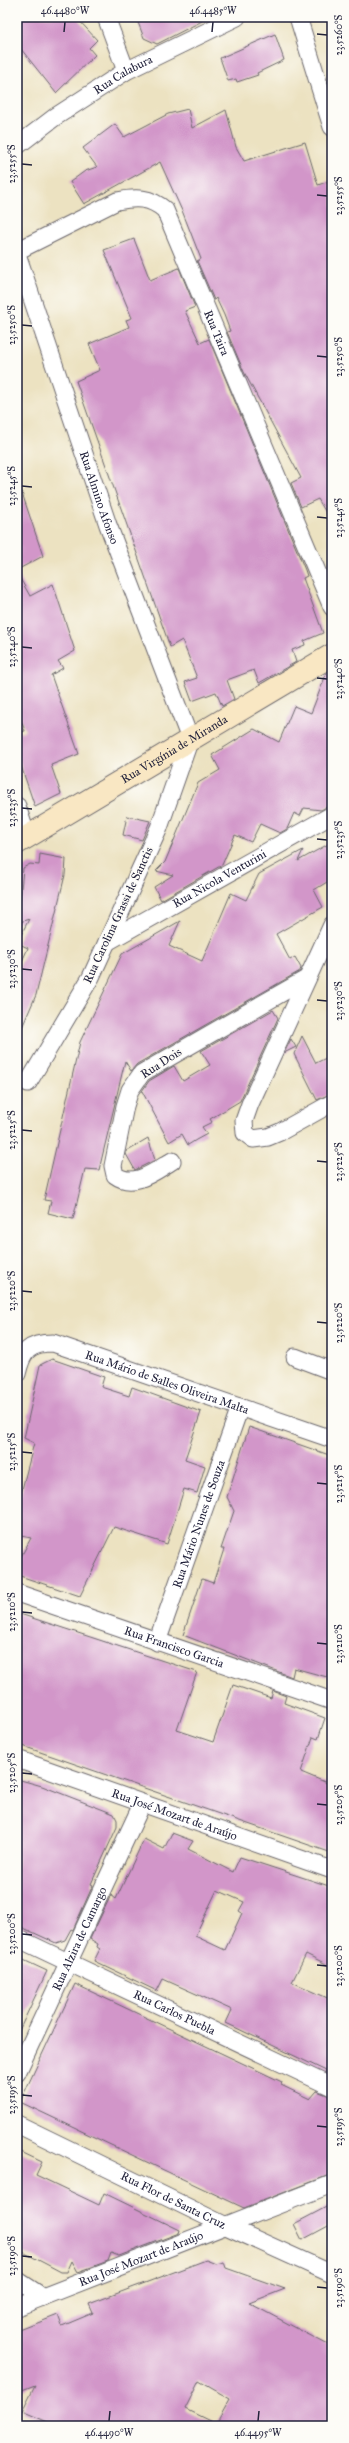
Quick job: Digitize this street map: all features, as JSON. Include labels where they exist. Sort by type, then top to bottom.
[{"type":"street","points":[[106,17],[126,71]]},
{"type":"street","name":"Rua Calabura","points":[[17,146],[55,117],[126,71],[237,17]]},
{"type":"street","points":[[298,17],[332,127]]},
{"type":"street","name":"Rua Taira","points":[[17,252],[117,201],[133,197],[143,198],[156,203],[165,210],[332,607]]},
{"type":"street","name":"Rua Almino Afonso","points":[[17,252],[108,525],[190,739]]},
{"type":"street","name":"Rua Virgínia de Miranda","points":[[22,840],[332,655]]},
{"type":"street","name":"Rua Carolina Grassi de Sanctis","points":[[28,1083],[91,977],[159,828],[190,739]]},
{"type":"street","points":[[17,806],[22,840]]},
{"type":"street","name":"Rua Nicola Venturini","points":[[107,942],[332,815]]},
{"type":"street","points":[[332,925],[250,1104],[244,1121],[245,1133],[247,1137],[253,1139],[268,1138],[332,1103]]},
{"type":"street","name":"Rua Dois","points":[[172,1161],[134,1181],[128,1182],[115,1175],[113,1166],[125,1106],[135,1081],[142,1073],[169,1056],[306,979]]},
{"type":"street","name":"Rua Mário de Salles Oliveira Malta","points":[[17,1374],[23,1356],[28,1349],[41,1343],[53,1343],[332,1439]]},
{"type":"street","points":[[295,1357],[332,1371]]},
{"type":"street","name":"Rua Mário Nunes de Souza","points":[[157,1642],[240,1407]]},
{"type":"street","name":"Rua Francisco Garcia","points":[[17,1593],[332,1701]]},
{"type":"street","name":"Rua José Mozart de Araújo","points":[[17,1759],[332,1870]]},
{"type":"street","name":"Rua Alzira de Camargo","points":[[17,2073],[142,1804]]},
{"type":"street","name":"Rua Carlos Puebla","points":[[17,1938],[68,1964],[332,2087]]},
{"type":"street","name":"Rua Flor de Santa Cruz","points":[[17,2124],[224,2225],[332,2274]]},
{"type":"street","name":"Rua José Mozart de Araújo","points":[[17,2307],[332,2184]]},
{"type":"street","points":[[17,2280],[43,2297]]},
{"type":"building","points":[[17,17],[76,17],[97,40],[89,48],[95,55],[56,93],[17,44]]},
{"type":"building","points":[[136,17],[210,17],[157,44],[144,38]]},
{"type":"building","points":[[275,34],[284,60],[257,73],[258,75],[237,82],[236,79],[228,81],[220,58]]},
{"type":"building","points":[[188,109],[192,128],[226,110],[236,147],[244,161],[305,142],[318,185],[329,181],[332,193],[332,523],[318,499],[301,507],[291,483],[301,478],[244,372],[227,332],[230,331],[224,315],[216,298],[214,300],[197,261],[201,259],[183,213],[160,162],[84,204],[70,182],[85,171],[97,167],[83,148],[115,124],[124,137],[168,114]]},
{"type":"building","points":[[134,239],[150,280],[179,268],[195,307],[185,311],[200,343],[209,339],[305,570],[307,576],[303,578],[323,633],[304,641],[305,645],[292,650],[296,662],[259,683],[254,670],[227,680],[234,699],[222,706],[216,692],[192,701],[185,682],[197,678],[182,640],[170,647],[76,381],[100,370],[89,344],[129,327],[126,320],[132,318],[104,250]]},
{"type":"building","points":[[20,487],[43,556],[17,570],[17,488]]},
{"type":"building","points":[[17,573],[30,596],[53,584],[75,651],[58,661],[63,668],[51,675],[79,754],[51,765],[61,794],[35,807],[17,754],[17,733],[25,731],[17,709]]},
{"type":"building","points":[[332,670],[332,804],[321,810],[304,808],[300,816],[294,813],[287,829],[280,833],[260,824],[251,842],[235,835],[222,865],[161,900],[154,887],[173,875],[156,871],[165,862],[198,783],[220,770],[212,755],[254,729],[279,742],[294,706],[311,713],[327,672]]},
{"type":"building","points":[[127,816],[150,821],[142,840],[123,835]]},
{"type":"building","points":[[332,842],[332,879],[314,890],[323,907],[276,934],[290,960],[295,957],[301,968],[300,971],[137,1064],[131,1071],[125,1061],[99,1170],[85,1169],[73,1219],[48,1213],[51,1201],[44,1200],[80,1042],[122,954],[180,921],[169,946],[202,961],[231,893],[246,900],[259,874],[303,850],[298,861]]},
{"type":"building","points":[[40,854],[66,859],[65,875],[36,995],[17,1039],[17,972],[28,948],[17,943],[29,919],[17,923],[17,900],[20,900],[23,868],[30,864],[39,865]]},
{"type":"building","points":[[273,1010],[278,1018],[240,1101],[210,1119],[212,1122],[202,1127],[207,1134],[188,1145],[182,1134],[169,1142],[142,1091],[149,1081],[174,1066],[183,1081],[210,1065],[201,1051]]},
{"type":"building","points":[[302,1036],[316,1063],[332,1055],[332,1093],[317,1100],[294,1054]]},
{"type":"building","points":[[291,1039],[296,1047],[284,1053]]},
{"type":"building","points":[[148,1138],[155,1160],[135,1170],[126,1154],[126,1151]]},
{"type":"building","points":[[52,1359],[104,1377],[101,1387],[129,1396],[132,1387],[201,1412],[185,1459],[205,1466],[197,1493],[184,1489],[167,1544],[114,1527],[80,1596],[17,1575],[17,1564],[31,1538],[17,1535],[17,1497],[20,1497],[34,1443],[24,1438],[40,1365]]},
{"type":"building","points":[[249,1427],[332,1456],[332,1676],[328,1674],[327,1677],[294,1668],[292,1677],[183,1635],[202,1579],[213,1583],[224,1549],[221,1549],[234,1511],[227,1497]]},
{"type":"building","points":[[17,1613],[197,1672],[177,1730],[213,1742],[233,1685],[271,1698],[273,1691],[286,1696],[284,1703],[325,1718],[318,1739],[313,1737],[301,1772],[332,1785],[332,1853],[17,1744]]},
{"type":"building","points":[[17,1779],[42,1786],[114,1814],[117,1820],[117,1827],[91,1884],[93,1885],[73,1930],[71,1929],[65,1940],[56,1943],[17,1925]]},
{"type":"building","points":[[172,1833],[193,1841],[188,1849],[233,1872],[240,1857],[332,1887],[332,1967],[306,1954],[292,1982],[332,2000],[332,2076],[325,2073],[326,2071],[226,2023],[232,2010],[163,1979],[157,1991],[94,1961],[100,1949],[97,1947],[98,1944],[90,1939],[111,1895],[116,1899],[144,1839],[164,1849]],"holes":[[[217,1890],[244,1902],[239,1911],[242,1913],[225,1950],[195,1936]]]},
{"type":"building","points":[[17,1957],[47,1971],[17,2035]]},
{"type":"building","points":[[75,1984],[282,2082],[281,2085],[310,2099],[317,2091],[332,2097],[332,2174],[244,2208],[20,2102]]},
{"type":"building","points":[[17,2150],[42,2162],[36,2175],[99,2205],[104,2193],[180,2230],[179,2233],[119,2256],[111,2253],[108,2261],[78,2272],[72,2261],[67,2272],[61,2272],[17,2249]]},
{"type":"building","points":[[332,2204],[332,2224],[302,2240],[294,2224]]},
{"type":"building","points":[[206,2260],[216,2264],[224,2262],[226,2268],[285,2289],[249,2303],[332,2347],[332,2426],[57,2426],[22,2411],[35,2385],[17,2392],[17,2331],[58,2315],[62,2326],[93,2313],[89,2304]],"holes":[[[199,2381],[230,2399],[216,2424],[185,2409]]]}]
